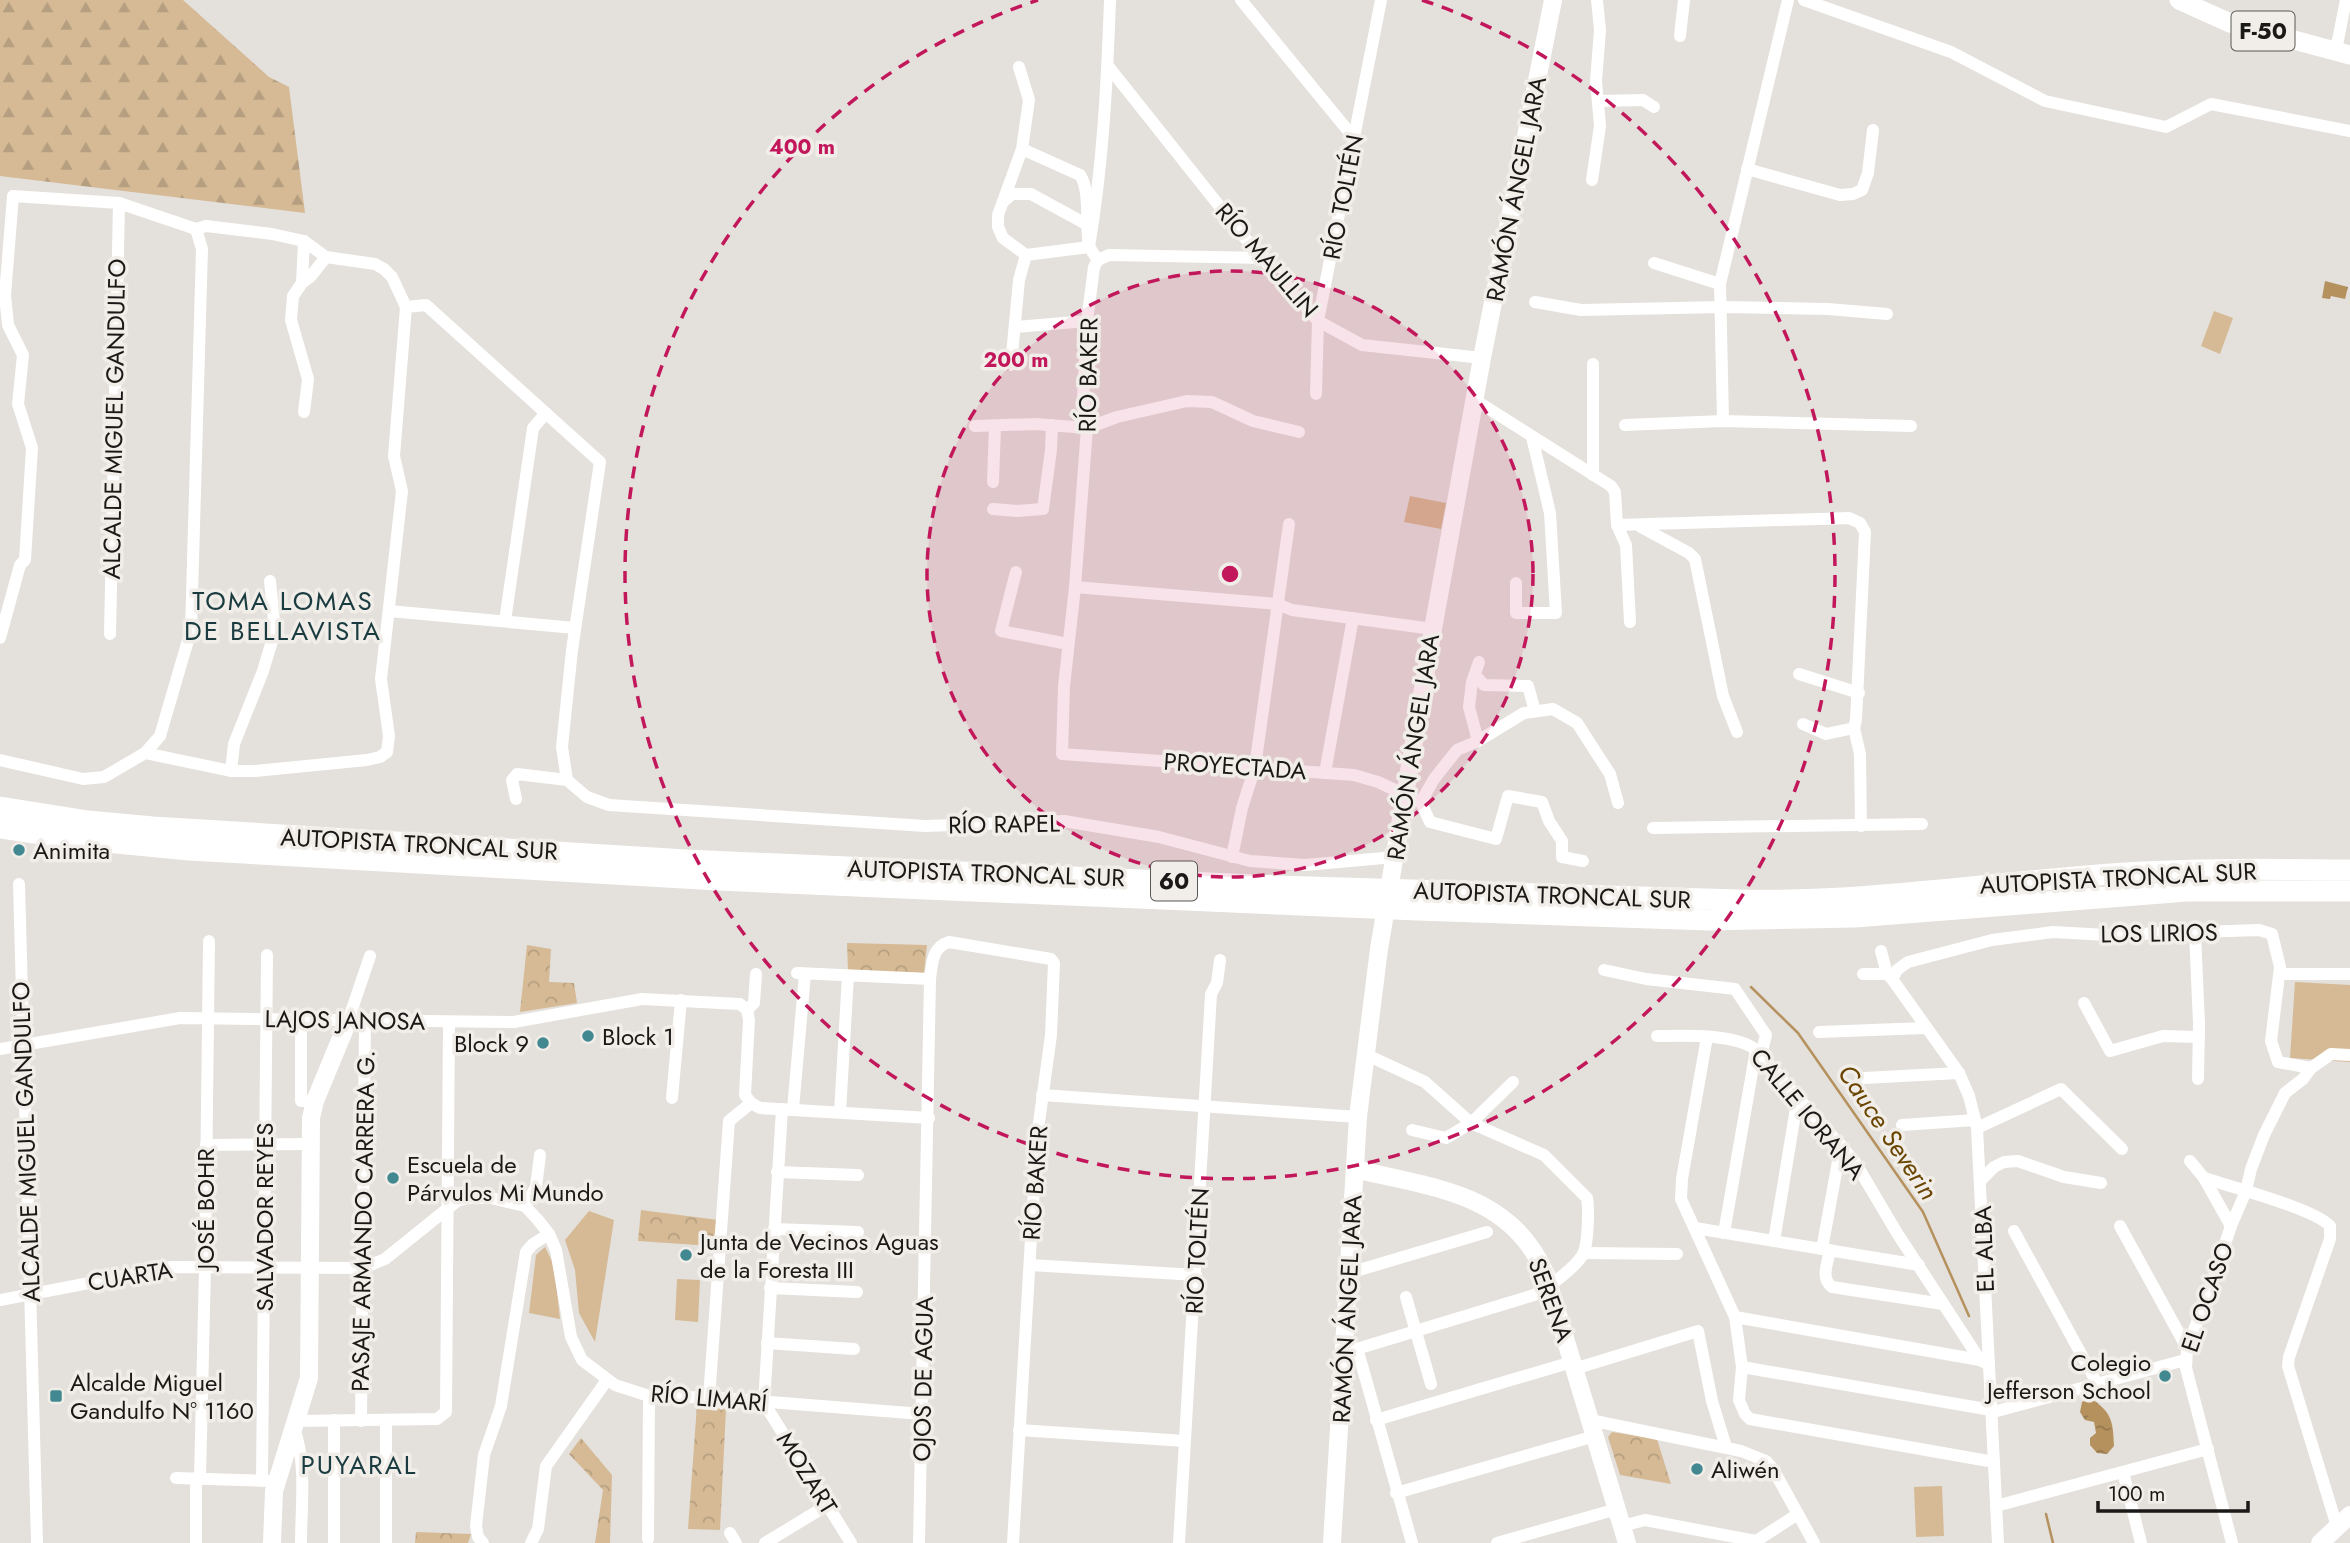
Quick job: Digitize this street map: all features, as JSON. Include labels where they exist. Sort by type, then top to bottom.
[{"type":"highway","name":"AUTOPISTA TRONCAL SUR","points":[[0,807],[88,821],[153,827],[686,860],[1318,887],[1726,900],[1832,899],[2186,869],[2350,870]]},
{"type":"highway","name":"AUTOPISTA TRONCAL SUR","points":[[0,828],[75,839],[189,850],[718,880],[1404,910],[1709,920],[1855,917],[2187,891],[2350,891]]},
{"type":"main road","name":"RAMÓN ÁNGEL JARA","points":[[1332,1543],[1358,1116],[1379,949],[1394,862],[1413,798],[1433,629],[1482,358],[1553,0]]},
{"type":"main road","name":"F-50","points":[[2179,0],[2230,23],[2343,52]]},
{"type":"main road","points":[[272,1543],[274,1490],[269,1481],[295,1425],[309,1378],[312,1118],[315,1101],[357,1021]]},
{"type":"main road","name":"SERENA","points":[[1355,1169],[1457,1194],[1491,1209],[1512,1224],[1528,1242],[1541,1263],[1550,1287],[1622,1526]]},
{"type":"main road","points":[[2320,1543],[2345,1520]]},
{"type":"street","points":[[1089,247],[1098,196],[1110,0]]},
{"type":"street","points":[[1241,0],[1354,138]]},
{"type":"street","name":"RÍO TOLTÉN","points":[[1316,394],[1318,321],[1381,0]]},
{"type":"street","points":[[1591,180],[1600,126],[1596,81],[1601,30],[1597,0]]},
{"type":"street","points":[[1680,36],[1684,0]]},
{"type":"street","points":[[1723,421],[1720,284],[1788,0]]},
{"type":"street","points":[[1804,0],[1951,52],[2045,101],[2166,127],[2211,104],[2350,131]]},
{"type":"street","points":[[2343,52],[2346,0]]},
{"type":"street","name":"RÍO MAULLIN","points":[[1108,66],[1244,237],[1318,321],[1362,345],[1482,358]]},
{"type":"street","points":[[1020,67],[1029,100],[1022,149],[998,215],[998,228],[1003,238],[1026,255],[1089,247]]},
{"type":"street","points":[[1598,101],[1643,100],[1654,107]]},
{"type":"street","points":[[1747,169],[1840,195],[1853,194],[1862,190],[1868,173],[1874,130]]},
{"type":"street","points":[[1022,149],[1080,175],[1087,192],[1086,224],[1089,247],[1098,260],[1109,256],[1265,258]]},
{"type":"street","points":[[1003,202],[1012,194],[1031,194],[1086,224]]},
{"type":"street","points":[[0,638],[20,565],[25,560],[32,448],[18,404],[23,355],[8,325],[5,295],[13,196],[119,203],[196,229],[206,226],[304,241],[326,257],[375,264],[384,268],[392,277],[406,307],[394,456],[402,491],[381,679],[390,736],[387,752],[367,760],[255,771],[230,771],[145,753]]},
{"type":"street","name":"ALCALDE MIGUEL GANDULFO","points":[[110,635],[119,203]]},
{"type":"street","points":[[0,760],[83,779],[104,777],[145,753],[160,736],[191,630],[202,249],[196,229]]},
{"type":"street","points":[[302,283],[304,241]]},
{"type":"street","points":[[1011,365],[1019,280],[1026,255]]},
{"type":"street","points":[[304,412],[308,379],[291,320],[293,296],[326,257]]},
{"type":"street","name":"RÍO BAKER","points":[[1062,754],[1064,686],[1075,587],[1087,428],[1083,397],[1087,321],[1094,267],[1098,260]]},
{"type":"street","points":[[1654,263],[1720,284]]},
{"type":"street","points":[[1535,302],[1581,310],[1722,307],[1828,309],[1887,314]]},
{"type":"street","points":[[406,307],[426,305],[600,462],[575,628],[562,747],[567,780],[517,774],[512,780],[516,799]]},
{"type":"street","points":[[1015,327],[1087,321]]},
{"type":"street","points":[[1593,364],[1593,475]]},
{"type":"street","points":[[1475,400],[1611,486],[1615,492],[1617,525],[1626,545],[1630,622]]},
{"type":"street","points":[[975,426],[1052,425],[1087,428],[1117,417],[1186,401],[1212,402],[1253,421],[1299,432]]},
{"type":"street","points":[[505,621],[533,428],[546,413]]},
{"type":"street","points":[[1625,425],[1723,421],[1911,426]]},
{"type":"street","points":[[993,509],[1043,509],[1052,425]]},
{"type":"street","points":[[993,482],[995,426]]},
{"type":"street","points":[[1516,583],[1516,613],[1556,613],[1550,513],[1532,438]]},
{"type":"street","points":[[1617,525],[1849,518],[1860,523],[1865,532],[1859,693],[1854,728],[1860,754],[1861,826]]},
{"type":"street","points":[[1232,857],[1242,808],[1255,767],[1289,524]]},
{"type":"street","points":[[1639,526],[1689,552],[1695,559],[1723,696],[1738,732]]},
{"type":"street","points":[[1016,572],[1001,631],[1068,644]]},
{"type":"street","points":[[230,771],[234,744],[263,671],[275,631],[270,581]]},
{"type":"street","points":[[1075,587],[1277,604],[1292,611],[1433,629]]},
{"type":"street","points":[[389,611],[575,628]]},
{"type":"street","points":[[1325,773],[1353,618]]},
{"type":"street","points":[[1478,741],[1469,707],[1479,662]]},
{"type":"street","points":[[1799,674],[1859,693]]},
{"type":"street","points":[[1475,675],[1484,685],[1528,686],[1535,711]]},
{"type":"street","points":[[1584,861],[1562,857],[1562,841],[1549,821],[1542,802],[1508,796],[1496,839],[1430,822],[1413,798],[1457,750],[1478,741],[1524,713],[1553,709],[1577,723],[1609,774],[1618,803]]},
{"type":"street","points":[[1803,724],[1826,734],[1854,728]]},
{"type":"street","name":"PROYECTADA","points":[[1062,754],[1354,775],[1413,798]]},
{"type":"street","name":"RÍO RAPEL","points":[[567,780],[587,797],[609,806],[925,825],[1064,821],[1159,837],[1232,857],[1305,865],[1394,862]]},
{"type":"street","points":[[1653,828],[1922,824]]},
{"type":"street","name":"ALCALDE MIGUEL GANDULFO","points":[[19,884],[37,1543]]},
{"type":"street","name":"LOS LIRIOS","points":[[1890,976],[1908,962],[1992,940],[2034,934],[2259,930],[2272,934],[2280,967],[2271,1041],[2274,1052],[2278,1062],[2311,1068]]},
{"type":"street","points":[[2195,933],[2198,1079]]},
{"type":"street","name":"JOSÉ BOHR","points":[[196,1543],[205,1268],[208,941]]},
{"type":"street","name":"RÍO BAKER","points":[[932,964],[935,951],[949,942],[1051,959],[1054,963],[1051,1035],[1037,1138],[1013,1543]]},
{"type":"street","name":"EL ALBA","points":[[1881,951],[1890,976],[1959,1073],[1969,1096],[1976,1124],[1981,1180],[1984,1363],[1994,1462],[1998,1543]]},
{"type":"street","name":"SALVADOR REYES","points":[[267,955],[264,1269],[269,1481]]},
{"type":"street","name":"PASAJE ARMANDO CARRERA G.","points":[[361,1421],[363,1268],[357,1021],[370,957]]},
{"type":"street","name":"RÍO TOLTÉN","points":[[1179,1543],[1211,993],[1217,983],[1220,960]]},
{"type":"street","name":"OJOS DE AGUA","points":[[919,1543],[932,964]]},
{"type":"street","points":[[1604,970],[1646,979],[1735,989],[1766,1035],[1759,1052],[1724,1233]]},
{"type":"street","name":"MOZART","points":[[848,976],[801,973],[787,1109],[777,1172],[764,1403],[851,1543]]},
{"type":"street","points":[[755,974],[754,1003],[747,1010],[749,1020],[745,1095],[751,1103],[760,1108],[929,1118]]},
{"type":"street","points":[[1863,974],[1890,976]]},
{"type":"street","points":[[2280,974],[2350,974]]},
{"type":"street","points":[[840,1112],[848,976],[930,979]]},
{"type":"street","name":"LAJOS JANOSA","points":[[0,1049],[180,1018],[514,1022],[642,999],[740,1004],[747,1010]]},
{"type":"street","points":[[672,1098],[681,1000]]},
{"type":"street","points":[[2084,1003],[2110,1051],[2163,1036],[2199,1037]]},
{"type":"street","points":[[301,1020],[301,1101],[315,1101]]},
{"type":"street","points":[[301,1543],[301,1455],[295,1425],[334,1420],[437,1419],[446,1412],[449,1021]]},
{"type":"street","points":[[1819,1032],[1925,1028]]},
{"type":"street","name":"CALLE IORANA","points":[[1657,1036],[1707,1037],[1748,1043],[1759,1052],[1855,1163],[1943,1304],[1984,1363]]},
{"type":"street","points":[[1707,1037],[1680,1189],[1681,1199],[1735,1317],[1742,1367],[1739,1400],[1741,1406],[1750,1419],[1761,1422],[1994,1462]]},
{"type":"street","points":[[2311,1068],[2331,1054],[2350,1055]]},
{"type":"street","points":[[1344,1349],[1360,1348],[1415,1329],[1534,1295],[1550,1287],[1584,1253],[1589,1207],[1587,1198],[1544,1155],[1471,1123],[1425,1082],[1367,1055]]},
{"type":"street","name":"EL OCASO","points":[[2232,1543],[2185,1354],[2264,1135],[2285,1093],[2303,1079],[2311,1068]]},
{"type":"street","points":[[1864,1078],[1959,1073]]},
{"type":"street","points":[[1412,1130],[1446,1138],[1471,1123],[1513,1082]]},
{"type":"street","points":[[1902,1125],[1976,1124],[2061,1089],[2122,1149]]},
{"type":"street","points":[[1042,1095],[1358,1116]]},
{"type":"street","points":[[1774,1241],[1798,1096]]},
{"type":"street","points":[[709,1398],[729,1121],[751,1103]]},
{"type":"street","points":[[206,1145],[311,1144]]},
{"type":"street","points":[[1841,1145],[1826,1250],[1827,1282],[1832,1286],[1943,1304]]},
{"type":"street","points":[[525,1206],[536,1186],[540,1155]]},
{"type":"street","points":[[1981,1180],[1994,1167],[2004,1162],[2018,1161],[2064,1177],[2101,1183]]},
{"type":"street","points":[[2190,1161],[2231,1226]]},
{"type":"street","points":[[777,1172],[858,1175]]},
{"type":"street","points":[[2203,1178],[2318,1217],[2330,1226],[2330,1239],[2288,1366],[2335,1520],[2345,1520]]},
{"type":"street","name":"CUARTA","points":[[0,1300],[154,1269],[363,1268],[385,1259],[449,1206],[467,1198],[491,1198],[525,1206]]},
{"type":"street","name":"RÍO LIMARÍ","points":[[525,1206],[549,1234],[560,1266],[571,1337],[582,1360],[615,1385],[649,1396],[922,1414]]},
{"type":"street","points":[[1742,1367],[1990,1411],[2098,1385],[2185,1354],[2120,1226]]},
{"type":"street","points":[[774,1228],[858,1232]]},
{"type":"street","points":[[1695,1228],[1919,1265]]},
{"type":"street","points":[[2014,1231],[2098,1385]]},
{"type":"street","points":[[1349,1273],[1487,1232]]},
{"type":"street","points":[[480,1540],[477,1527],[484,1455],[501,1406],[526,1252],[549,1234]]},
{"type":"street","points":[[1584,1253],[1676,1254]]},
{"type":"street","points":[[1030,1265],[1196,1275]]},
{"type":"street","points":[[770,1288],[857,1292]]},
{"type":"street","points":[[1406,1297],[1431,1384]]},
{"type":"street","points":[[1735,1317],[1984,1363]]},
{"type":"street","points":[[1376,1420],[1698,1331],[1712,1401],[1726,1447]]},
{"type":"street","points":[[767,1343],[854,1349]]},
{"type":"street","points":[[1344,1349],[1359,1355],[1412,1543]]},
{"type":"street","points":[[531,1543],[538,1529],[546,1466],[607,1380]]},
{"type":"street","points":[[648,1539],[649,1396]]},
{"type":"street","points":[[334,1420],[334,1543]]},
{"type":"street","points":[[386,1420],[386,1543]]},
{"type":"street","points":[[1396,1493],[1592,1428],[1726,1447],[1766,1461],[1814,1543]]},
{"type":"street","points":[[1019,1430],[1185,1441]]},
{"type":"street","points":[[1996,1506],[2208,1450]]},
{"type":"street","points":[[2123,1472],[2141,1543]]},
{"type":"street","points":[[176,1478],[269,1481]]},
{"type":"street","points":[[765,1543],[826,1506]]},
{"type":"street","points":[[1497,1543],[1622,1526],[1645,1520],[1756,1541],[1798,1514]]},
{"type":"green space","points":[[0,0],[183,0],[269,77],[289,87],[305,213],[0,176]]},
{"type":"green space","points":[[2214,311],[2233,318],[2220,354],[2201,346]]},
{"type":"green space","points":[[1410,496],[1446,503],[1441,529],[1404,522]]},
{"type":"green space","points":[[847,943],[927,945],[924,973],[848,971]]},
{"type":"green space","points":[[527,945],[551,949],[549,982],[574,983],[577,1003],[520,1012]]},
{"type":"green space","points":[[2295,982],[2350,985],[2350,1062],[2290,1058]]},
{"type":"green space","points":[[641,1210],[718,1220],[712,1246],[638,1241]]},
{"type":"green space","points":[[589,1211],[614,1220],[595,1342],[579,1313],[575,1270],[565,1240]]},
{"type":"green space","points":[[545,1247],[554,1265],[560,1319],[529,1313],[536,1255]]},
{"type":"green space","points":[[677,1279],[700,1280],[698,1322],[675,1320]]},
{"type":"green space","points":[[697,1405],[726,1409],[720,1530],[688,1529]]},
{"type":"green space","points":[[1612,1432],[1657,1439],[1671,1484],[1620,1475],[1608,1437]]},
{"type":"green space","points":[[581,1438],[612,1475],[610,1543],[595,1543],[603,1490],[569,1454]]},
{"type":"green space","points":[[1942,1486],[1944,1536],[1916,1537],[1914,1487]]},
{"type":"green space","points":[[416,1532],[471,1534],[468,1543],[415,1543]]},
{"type":"water","points":[[2325,281],[2348,287],[2345,299],[2331,296],[2330,299],[2322,298]]},
{"type":"water","points":[[2090,1398],[2103,1408],[2112,1424],[2114,1446],[2107,1454],[2097,1453],[2090,1445],[2090,1438],[2096,1433],[2094,1422],[2085,1420],[2080,1412],[2082,1402]]},
{"type":"waterway","name":"Cauce Severin","points":[[1751,987],[1798,1033],[1923,1212],[1969,1316]]},
{"type":"waterway","name":"Cauce Severin","points":[[2046,1514],[2053,1543]]},
{"type":"place","name":"Animita","points":[[19,850]]},
{"type":"place","name":"Block 1","points":[[588,1036]]},
{"type":"place","name":"Block 9","points":[[543,1043]]},
{"type":"place","name":"Escuela de Párvulos Mi Mundo","points":[[393,1178]]},
{"type":"place","name":"Junta de Vecinos Aguas de la Foresta III","points":[[686,1255]]},
{"type":"place","name":"Colegio Jefferson School","points":[[2165,1376]]},
{"type":"place","name":"Alcalde Miguel Gandulfo Nº 1160","points":[[56,1396]]},
{"type":"place","name":"Aliwén","points":[[1697,1469]]},
{"type":"district","name":"TOMA LOMAS DE BELLAVISTA","points":[[283,616]]},
{"type":"district","name":"PUYARAL","points":[[359,1465]]}]
